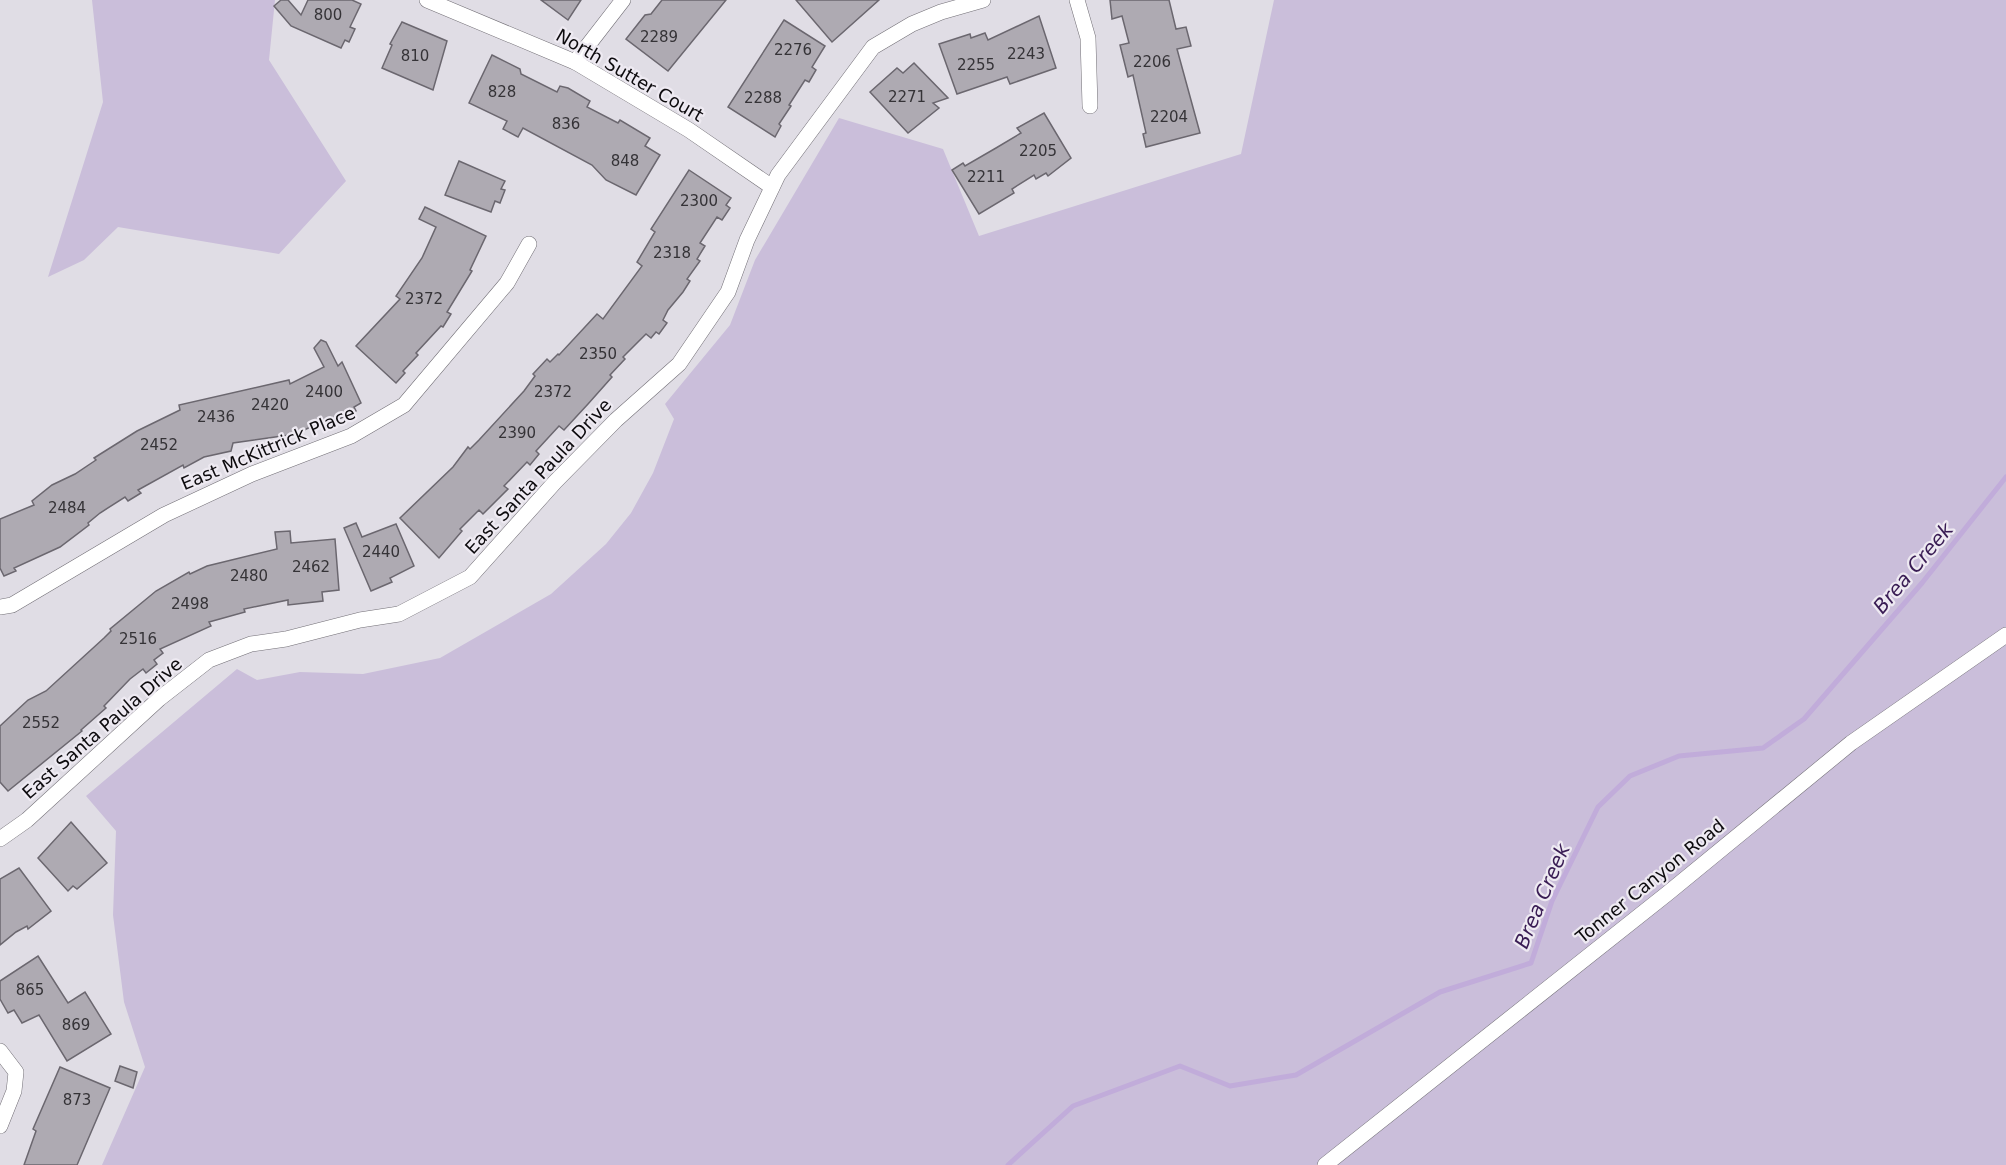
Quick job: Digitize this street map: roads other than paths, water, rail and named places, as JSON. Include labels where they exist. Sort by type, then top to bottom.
[{"type":"street","name":"North Sutter Court","points":[[427,0],[463,18],[528,41],[575,62],[689,130],[772,187]]},
{"type":"street","points":[[575,62],[623,0]]},
{"type":"street","name":"East Santa Paula Drive","points":[[0,839],[27,820],[159,699],[209,660],[251,644],[286,639],[360,620],[399,614],[470,577],[555,482],[616,420],[679,364],[728,292],[747,240],[778,175],[873,47],[912,24],[983,0]]},
{"type":"street","points":[[1077,0],[1089,38],[1090,106]]},
{"type":"street","name":"East McKittrick Place","points":[[0,607],[12,606],[164,515],[252,474],[351,436],[404,405],[507,283],[529,244]]},
{"type":"street","name":"Tonner Canyon Road","points":[[1325,1165],[1851,743],[2006,635]]},
{"type":"street","points":[[0,1051],[16,1072],[14,1091],[0,1126]]},
{"type":"waterway","name":"Brea Creek","points":[[1008,1165],[1073,1106],[1180,1066],[1230,1086],[1296,1075],[1440,992],[1531,963],[1552,901],[1598,807],[1630,776],[1679,756],[1763,748],[1804,719],[1922,583],[2006,477]]}]
